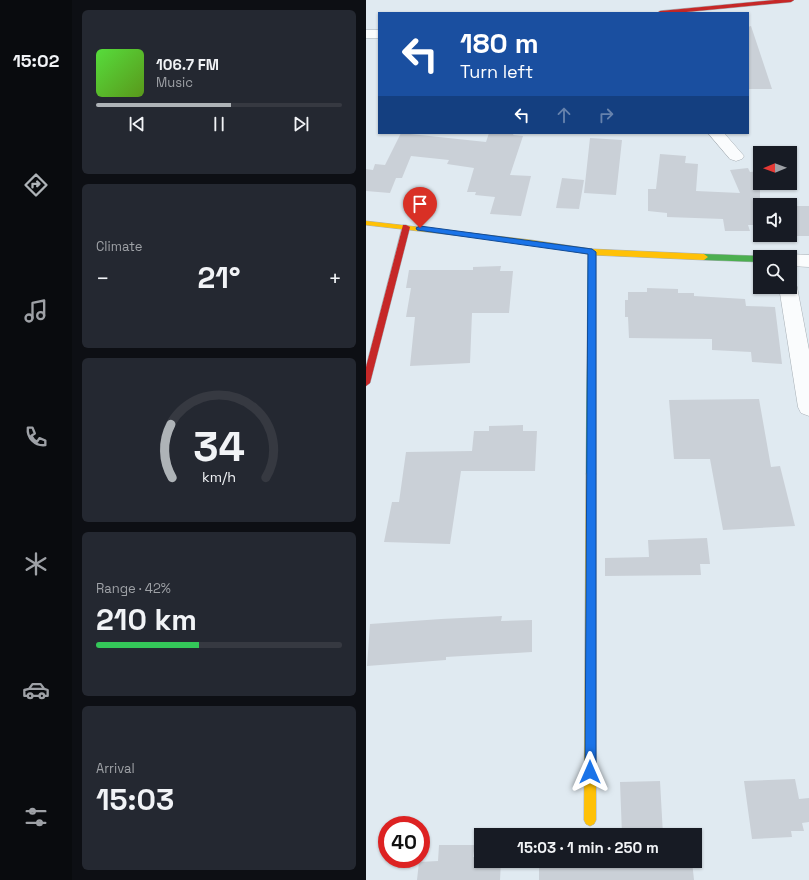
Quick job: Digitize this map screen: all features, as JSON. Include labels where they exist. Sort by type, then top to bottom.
[{"type":"street","points":[[670,12],[791,0]]},
{"type":"street","points":[[366,34],[378,34]]},
{"type":"street","points":[[717,134],[736,156]]},
{"type":"street","points":[[366,223],[592,252],[753,259]]},
{"type":"street","points":[[366,383],[406,227]]},
{"type":"street","points":[[590,820],[592,252]]},
{"type":"street","points":[[797,260],[809,261]]},
{"type":"street","points":[[789,294],[809,407]]},
{"type":"building","points":[[751,26],[772,89],[749,89],[749,27]]},
{"type":"building","points":[[400,134],[486,142],[489,134],[514,134],[523,136],[510,175],[531,176],[521,216],[490,214],[495,197],[475,195],[476,192],[467,192],[474,168],[447,164],[449,160],[411,156],[402,178],[396,178],[390,193],[366,191],[366,169],[373,170],[375,164],[385,165]]},
{"type":"building","points":[[590,138],[622,140],[616,195],[584,193]]},
{"type":"building","points":[[660,154],[686,156],[685,163],[698,164],[696,191],[740,193],[730,170],[748,168],[750,172],[753,172],[753,190],[760,190],[760,198],[753,198],[753,225],[748,225],[750,231],[725,231],[723,219],[667,217],[667,213],[648,211],[648,189],[656,189]]},
{"type":"building","points":[[562,178],[584,180],[579,209],[556,208]]},
{"type":"building","points":[[797,206],[809,206],[809,236],[797,236]]},
{"type":"building","points":[[501,266],[500,271],[513,271],[509,313],[472,313],[470,363],[410,366],[415,317],[406,317],[411,288],[406,288],[409,270],[473,270],[473,267]]},
{"type":"building","points":[[647,288],[678,289],[678,293],[694,293],[694,296],[745,299],[746,306],[775,307],[782,364],[752,362],[751,352],[712,350],[712,339],[629,338],[628,317],[625,317],[625,300],[628,300],[628,292],[647,292]]},
{"type":"building","points":[[759,399],[771,467],[780,466],[795,526],[723,530],[710,459],[674,459],[669,400]]},
{"type":"building","points":[[523,425],[523,431],[537,431],[535,471],[461,471],[450,544],[384,542],[392,502],[399,502],[406,452],[472,451],[474,431],[489,431],[489,426]]},
{"type":"building","points":[[707,538],[710,564],[700,564],[701,575],[605,576],[605,558],[649,557],[648,540]]},
{"type":"building","points":[[502,616],[501,621],[532,620],[532,652],[446,657],[446,660],[367,666],[370,624]]},
{"type":"building","points":[[795,779],[799,799],[809,798],[809,822],[802,823],[804,831],[791,831],[792,837],[752,839],[744,781]]},
{"type":"building","points":[[660,781],[663,828],[622,828],[620,782]]},
{"type":"building","points":[[439,845],[474,845],[474,868],[501,868],[500,880],[417,880],[418,868],[430,868],[430,861],[438,861]]},
{"type":"building","points":[[539,868],[693,868],[694,880],[539,880]]},
{"type":"traffic: fast","points":[[591,474],[592,252]]},
{"type":"traffic: fast","points":[[704,257],[753,259]]},
{"type":"traffic: slow","points":[[366,223],[531,242],[592,252],[704,257]]},
{"type":"traffic: slow","points":[[590,820],[591,474]]},
{"type":"traffic: jam","points":[[670,12],[791,0]]},
{"type":"traffic: jam","points":[[366,383],[406,227]]},
{"type":"route","points":[[420,228],[531,242],[592,252],[590,772]]}]
